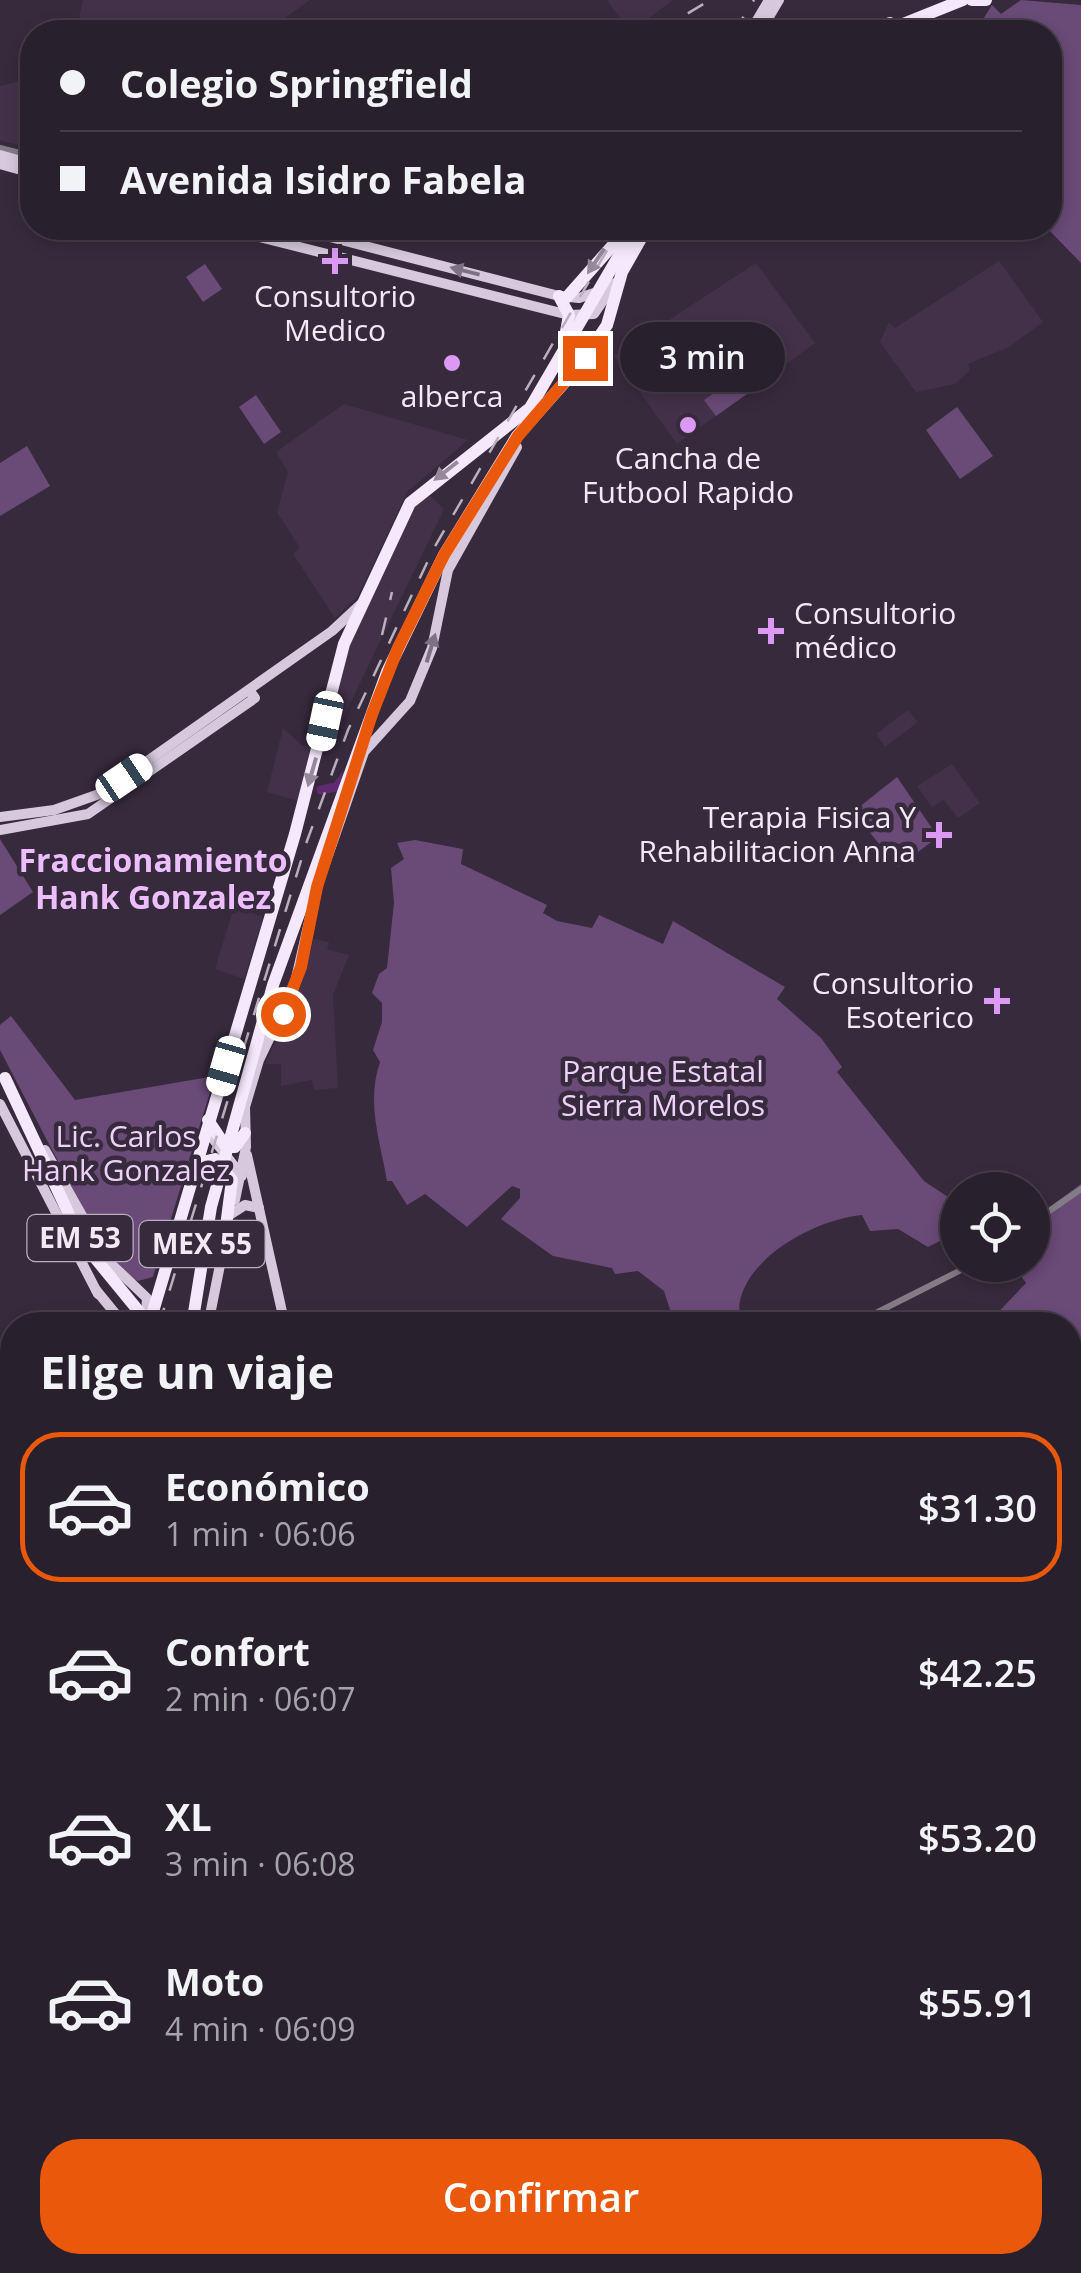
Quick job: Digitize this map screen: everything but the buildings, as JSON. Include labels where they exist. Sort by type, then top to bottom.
[{"type":"highway","points":[[896,20],[942,0]]},
{"type":"highway","points":[[913,20],[963,0]]},
{"type":"highway","points":[[972,0],[986,0]]},
{"type":"highway","points":[[458,532],[516,418],[568,330],[570,315],[563,296],[579,287],[605,248],[616,240]]},
{"type":"highway","name":"MEX 55","points":[[153,1312],[295,834],[344,644],[410,503],[530,408],[626,240]]},
{"type":"highway","name":"MEX 55","points":[[194,1312],[202,1246],[226,1157],[244,1125],[273,985],[398,648],[458,532],[538,411],[580,365],[604,330],[618,296],[622,272],[641,240]]},
{"type":"highway","points":[[472,451],[485,454],[492,468]]},
{"type":"highway","points":[[364,752],[372,714]]},
{"type":"highway","name":"EM 53","points":[[3,1073],[88,1251],[138,1312]]},
{"type":"highway","points":[[207,1124],[226,1157],[233,1189],[222,1257]]},
{"type":"highway","points":[[196,1164],[226,1157],[237,1145],[244,1125]]},
{"type":"main road","points":[[273,240],[585,316]]},
{"type":"main road","points":[[340,240],[563,296],[598,292]]},
{"type":"main road","points":[[398,271],[408,264],[402,256]]},
{"type":"main road","name":"MEX 55","points":[[585,316],[598,310],[622,272]]},
{"type":"main road","name":"MEX 55","points":[[211,1312],[241,1174],[244,1125],[260,1055],[294,987],[317,887],[364,752],[410,701],[432,648],[448,570],[538,411]]},
{"type":"main road","points":[[4,830],[88,814],[252,694],[332,631],[367,597]]},
{"type":"main road","points":[[332,631],[341,633],[344,644]]},
{"type":"main road","points":[[4,816],[54,810],[102,793],[252,694]]},
{"type":"main road","points":[[3,1073],[100,1250],[123,1280],[135,1286],[149,1306],[146,1312]]},
{"type":"main road","name":"EM 53","points":[[0,1104],[106,1312]]},
{"type":"main road","points":[[244,1125],[282,1312]]},
{"type":"main road","points":[[226,1157],[258,1203]]},
{"type":"main road","points":[[231,1214],[245,1205],[258,1203]]},
{"type":"main road","points":[[135,1286],[156,1281],[177,1228]]},
{"type":"main road","points":[[96,1290],[112,1312]]},
{"type":"street","points":[[1050,1211],[1081,1189]]},
{"type":"street","points":[[878,1312],[940,1281]]},
{"type":"shaded area","points":[[83,0],[310,0],[282,20],[79,20]]},
{"type":"shaded area","points":[[607,0],[673,0],[646,20],[621,20]]},
{"type":"shaded area","points":[[20,81],[20,146],[0,140],[0,86]]},
{"type":"shaded area","points":[[999,261],[1043,322],[1009,347],[968,364],[970,370],[955,384],[916,392],[880,342],[889,322],[895,328]]},
{"type":"shaded area","points":[[756,263],[815,343],[677,444],[614,356]]},
{"type":"shaded area","points":[[344,404],[468,440],[407,492],[358,596],[335,618],[293,554],[300,548],[277,512],[288,472],[276,452]]},
{"type":"shaded area","points":[[425,491],[444,509],[333,739],[327,738],[346,654],[408,509]]},
{"type":"shaded area","points":[[908,710],[918,722],[885,747],[876,734]]},
{"type":"shaded area","points":[[283,728],[300,744],[315,748],[299,801],[267,792]]},
{"type":"shaded area","points":[[952,764],[980,803],[958,818],[944,800],[932,807],[917,786]]},
{"type":"shaded area","points":[[234,907],[263,917],[244,979],[215,969]]},
{"type":"shaded area","points":[[314,939],[329,942],[327,949],[349,955],[333,995],[338,1088],[314,1090],[312,1080],[281,1086],[281,1064],[265,1064],[303,981]]},
{"type":"green space","points":[[1021,0],[1081,5],[1081,263],[1059,240],[1062,240],[1062,20],[983,20],[992,5],[1001,14]]},
{"type":"green space","points":[[205,264],[222,289],[203,302],[186,277]]},
{"type":"green space","points":[[736,377],[747,394],[716,416],[704,400]]},
{"type":"green space","points":[[256,395],[281,432],[264,444],[239,407]]},
{"type":"green space","points":[[957,407],[993,456],[960,479],[926,430]]},
{"type":"green space","points":[[27,446],[50,486],[0,516],[0,463]]},
{"type":"green space","points":[[897,777],[938,837],[898,867],[853,812]]},
{"type":"green space","points":[[0,839],[33,892],[0,915]]},
{"type":"green space","name":"Parque Estatal Sierra Morelos","points":[[415,840],[463,849],[461,864],[547,905],[543,913],[557,921],[592,928],[599,915],[663,944],[673,921],[785,987],[777,999],[821,1038],[842,1067],[837,1072],[924,1181],[940,1192],[940,1241],[928,1247],[898,1229],[870,1231],[862,1215],[845,1218],[807,1232],[771,1254],[746,1284],[739,1312],[671,1312],[664,1291],[638,1271],[615,1274],[612,1268],[553,1256],[501,1219],[520,1198],[520,1189],[512,1186],[467,1227],[425,1194],[407,1205],[392,1181],[387,1181],[378,1136],[374,1092],[380,1062],[373,1050],[382,1022],[382,1003],[372,993],[379,974],[387,968],[394,903],[391,868],[404,859],[397,843]]},
{"type":"green space","name":"Lic. Carlos Hank Gonzalez","points":[[11,1016],[75,1100],[215,1076],[153,1277],[138,1281],[128,1277],[99,1240],[0,1050],[0,1025]]},
{"type":"green space","points":[[1081,1184],[1081,1312],[998,1312],[1026,1283],[1050,1282],[1050,1207]]},
{"type":"waterway","points":[[321,790],[336,787],[345,776]]},
{"type":"railway","points":[[677,20],[710,0]]},
{"type":"railway","points":[[742,20],[754,0]]},
{"type":"railway","points":[[163,1312],[307,841],[348,730],[434,548],[613,240]]},
{"type":"railway","points":[[382,635],[392,592]]},
{"type":"place","name":"Consultorio Medico","points":[[335,261]]},
{"type":"place","name":"alberca","points":[[452,363]]},
{"type":"place","name":"Cancha de Futbool Rapido","points":[[688,425]]},
{"type":"place","name":"Consultorio médico","points":[[771,631]]},
{"type":"place","name":"Terapia Fisica Y Rehabilitacion Anna","points":[[939,835]]},
{"type":"place","name":"Consultorio Esoterico","points":[[997,1001]]},
{"type":"district","name":"Fraccionamiento Hank Gonzalez","points":[[153,880]]},
{"type":"route","points":[[283,1014],[301,967],[317,887],[364,752],[372,714],[398,648],[444,555],[518,436],[585,358]]}]
